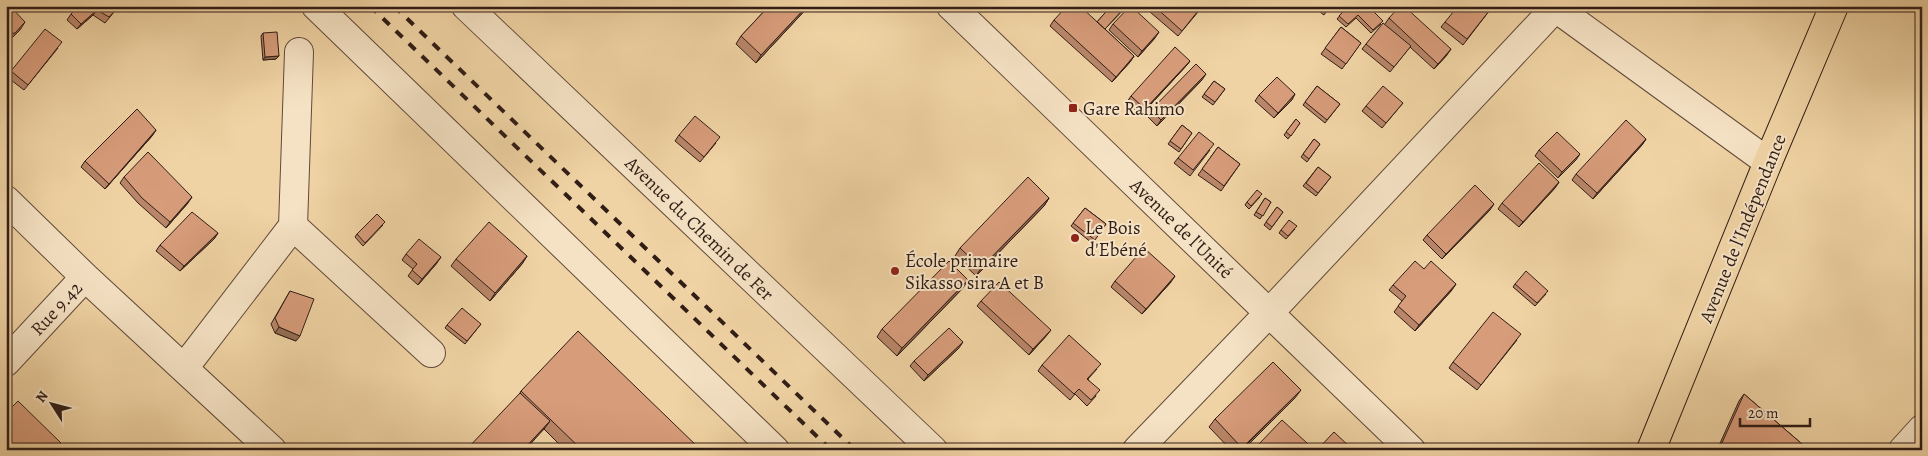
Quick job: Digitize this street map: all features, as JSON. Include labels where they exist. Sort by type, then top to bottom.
[{"type":"highway","name":"Avenue de l'Indépendance","points":[[1651,450],[1768,162],[1834,6]]},
{"type":"street","points":[[316,6],[775,450]]},
{"type":"street","name":"Avenue du Chemin de Fer","points":[[466,6],[933,450]]},
{"type":"street","name":"Avenue de l'Unité","points":[[951,6],[1412,450]]},
{"type":"street","points":[[1137,450],[1269,313],[1555,7],[1768,162]]},
{"type":"street","points":[[184,368],[293,226],[299,52]]},
{"type":"street","points":[[6,200],[85,277],[272,450]]},
{"type":"street","points":[[293,226],[430,353]]},
{"type":"street","name":"Rue 9.42","points":[[6,362],[85,277]]},
{"type":"street","points":[[1902,450],[1922,429]]},
{"type":"building","points":[[6,6],[10,6],[25,22],[15,33],[6,34]]},
{"type":"building","points":[[79,6],[119,6],[109,17],[97,10],[81,24],[71,14]]},
{"type":"building","points":[[769,6],[807,6],[761,55],[741,36]]},
{"type":"building","points":[[1067,6],[1080,6],[1134,56],[1116,77],[1054,20]]},
{"type":"building","points":[[1111,6],[1126,6],[1105,29],[1097,22]]},
{"type":"building","points":[[1130,6],[1159,32],[1142,51],[1113,24]]},
{"type":"building","points":[[1154,6],[1202,6],[1182,31]]},
{"type":"building","points":[[1318,6],[1330,6],[1326,12]]},
{"type":"building","points":[[1348,6],[1368,6],[1383,21],[1373,30],[1358,15],[1348,24],[1339,16]]},
{"type":"building","points":[[1400,6],[1404,6],[1451,49],[1438,64],[1389,18]]},
{"type":"building","points":[[1458,6],[1493,6],[1467,39],[1445,22]]},
{"type":"building","points":[[1383,23],[1411,46],[1394,67],[1366,44]]},
{"type":"building","points":[[1341,27],[1361,43],[1346,64],[1325,48]]},
{"type":"building","points":[[45,29],[62,42],[28,85],[11,71]]},
{"type":"building","points":[[277,32],[279,56],[265,57],[263,33]]},
{"type":"building","points":[[1175,47],[1190,61],[1145,109],[1131,96]]},
{"type":"building","points":[[1196,64],[1206,74],[1161,120],[1151,110]]},
{"type":"building","points":[[1277,77],[1295,94],[1278,113],[1259,95]]},
{"type":"building","points":[[1214,81],[1225,89],[1215,102],[1204,94]]},
{"type":"building","points":[[1317,86],[1340,104],[1327,120],[1305,102]]},
{"type":"building","points":[[1383,86],[1403,103],[1386,123],[1366,106]]},
{"type":"building","points":[[137,109],[156,130],[109,184],[85,161]]},
{"type":"building","points":[[695,116],[720,137],[704,157],[679,135]]},
{"type":"building","points":[[1296,119],[1300,123],[1291,136],[1286,132]]},
{"type":"building","points":[[1626,120],[1646,139],[1597,193],[1576,174]]},
{"type":"building","points":[[1182,125],[1192,133],[1181,149],[1170,141]]},
{"type":"building","points":[[1199,132],[1214,144],[1193,170],[1178,158]]},
{"type":"building","points":[[1557,132],[1580,154],[1562,172],[1539,150]]},
{"type":"building","points":[[1314,139],[1320,144],[1309,159],[1303,154]]},
{"type":"building","points":[[1218,147],[1240,164],[1224,186],[1202,169]]},
{"type":"building","points":[[148,152],[192,197],[170,222],[142,198],[124,177]]},
{"type":"building","points":[[1539,163],[1559,182],[1523,222],[1502,203]]},
{"type":"building","points":[[1318,167],[1331,177],[1318,193],[1306,183]]},
{"type":"building","points":[[1028,177],[1049,198],[981,268],[960,248]]},
{"type":"building","points":[[1475,185],[1494,204],[1446,254],[1427,235]]},
{"type":"building","points":[[1257,190],[1262,194],[1251,206],[1247,202]]},
{"type":"building","points":[[1265,198],[1271,202],[1263,216],[1256,212]]},
{"type":"building","points":[[1277,207],[1283,212],[1272,227],[1266,222]]},
{"type":"building","points":[[1085,208],[1106,224],[1095,240],[1073,223]]},
{"type":"building","points":[[192,212],[218,233],[184,266],[160,245]]},
{"type":"building","points":[[377,214],[385,222],[365,243],[357,234]]},
{"type":"building","points":[[1289,220],[1297,226],[1288,236],[1281,230]]},
{"type":"building","points":[[489,222],[527,256],[495,293],[456,259]]},
{"type":"building","points":[[419,239],[441,257],[422,279],[412,270],[417,264],[406,254]]},
{"type":"building","points":[[1144,248],[1175,276],[1146,309],[1115,281]]},
{"type":"building","points":[[949,261],[968,280],[902,348],[882,329]]},
{"type":"building","points":[[1415,261],[1424,269],[1431,261],[1456,284],[1419,325],[1398,306],[1406,296],[1393,285]]},
{"type":"building","points":[[1526,271],[1548,291],[1537,303],[1515,284]]},
{"type":"building","points":[[999,282],[1051,330],[1033,349],[981,301]]},
{"type":"building","points":[[290,291],[314,299],[300,336],[279,327],[275,318]]},
{"type":"building","points":[[462,308],[481,324],[467,341],[447,325]]},
{"type":"building","points":[[1493,312],[1521,334],[1481,385],[1453,362]]},
{"type":"building","points":[[949,328],[963,342],[928,375],[914,361]]},
{"type":"building","points":[[578,331],[701,450],[582,450],[521,391]]},
{"type":"building","points":[[1069,335],[1101,364],[1087,379],[1100,390],[1091,400],[1079,389],[1074,394],[1042,365]]},
{"type":"building","points":[[1273,362],[1301,390],[1242,448],[1215,419]]},
{"type":"building","points":[[520,393],[550,421],[523,450],[466,450]]},
{"type":"building","points":[[1744,394],[1809,450],[1727,450],[1721,445]]},
{"type":"building","points":[[18,401],[61,443],[55,450],[6,450],[6,413]]},
{"type":"building","points":[[1282,420],[1308,444],[1302,450],[1261,450],[1257,446]]},
{"type":"building","points":[[1334,432],[1351,448],[1349,450],[1317,450]]},
{"type":"railway","points":[[370,6],[831,450]]},
{"type":"railway","points":[[394,6],[855,450]]},
{"type":"place","name":"Gare Rahimo","points":[[1073,108]]},
{"type":"place","name":"Le Bois d'Ebéné","points":[[1075,238]]},
{"type":"place","name":"École primaire Sikasso sira A et B","points":[[895,271]]}]
